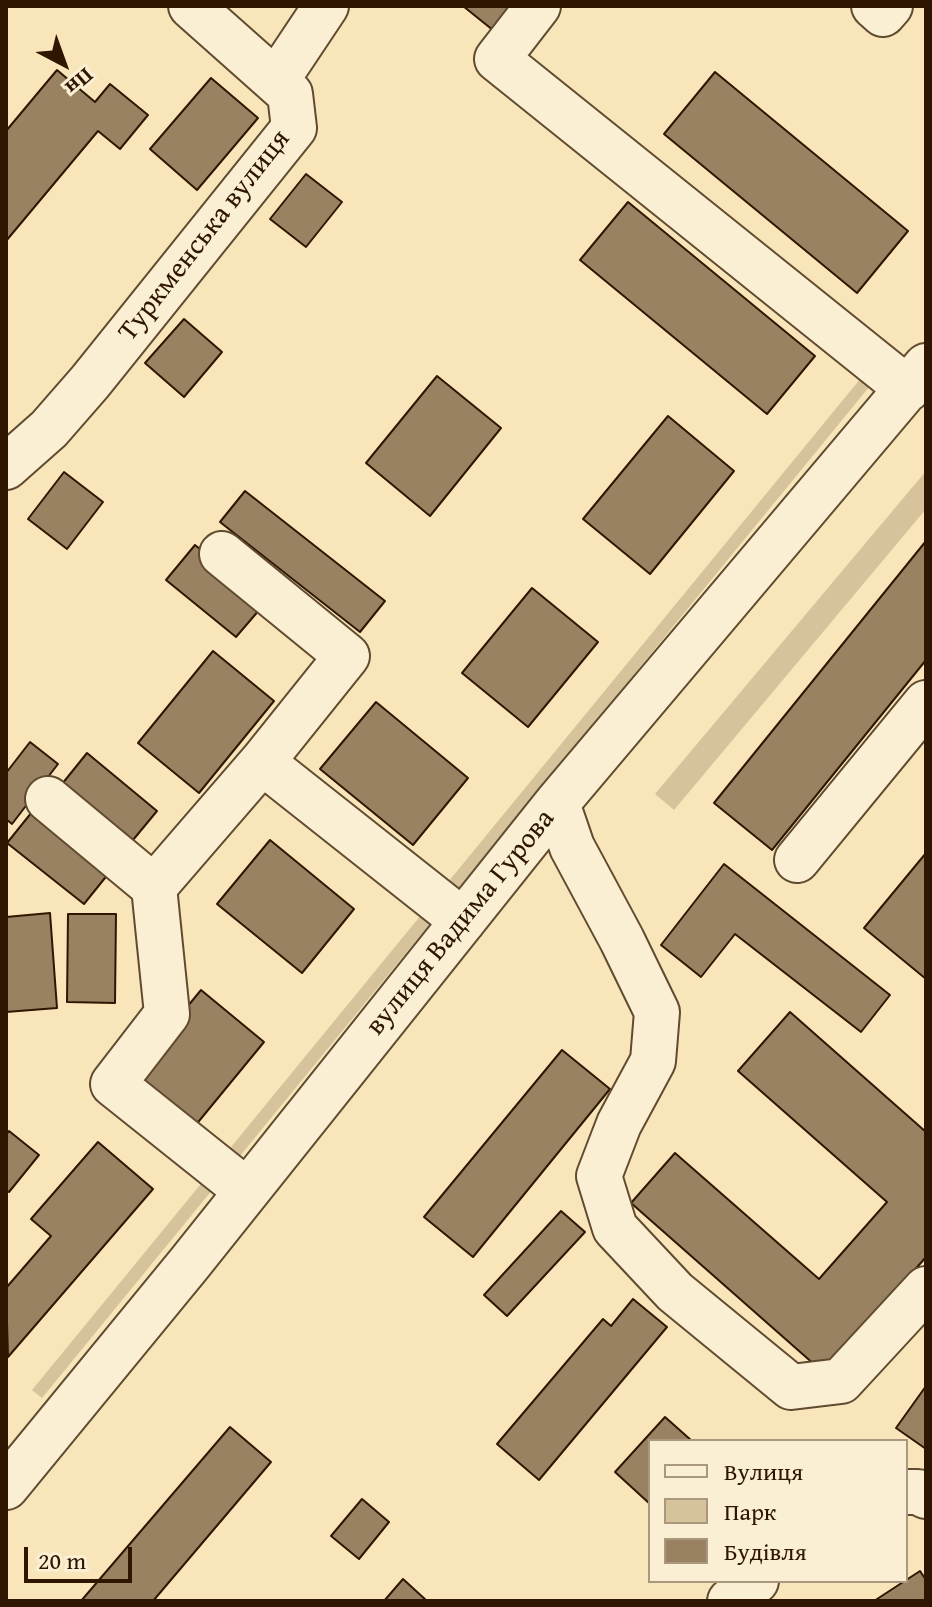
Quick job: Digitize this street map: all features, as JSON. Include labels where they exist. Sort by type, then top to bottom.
[{"type":"street","name":"Туркменська вулиця","points":[[6,467],[49,429],[80,394],[294,128],[290,94],[191,6]]},
{"type":"street","points":[[276,81],[326,6]]},
{"type":"street","points":[[538,6],[497,59],[920,375]]},
{"type":"street","points":[[874,6],[883,14],[890,6]]},
{"type":"street","name":"вулиця Вадима Гурова","points":[[7,1483],[247,1191],[557,803],[920,375]]},
{"type":"street","points":[[154,887],[262,762],[347,656],[222,554]]},
{"type":"street","points":[[797,860],[926,703]]},
{"type":"street","points":[[262,762],[463,921]]},
{"type":"street","points":[[48,799],[154,887],[167,1014],[113,1084],[247,1191]]},
{"type":"street","points":[[557,803],[572,847],[657,1012],[653,1061],[619,1124],[599,1176],[615,1228],[675,1292],[791,1387],[841,1381],[926,1289]]},
{"type":"street","points":[[730,1601],[753,1583]]},
{"type":"green space","points":[[865,373],[874,381],[42,1398],[32,1390]]},
{"type":"green space","points":[[926,471],[926,509],[674,810],[655,794]]},
{"type":"building","points":[[463,6],[515,6],[494,31]]},
{"type":"building","points":[[57,70],[95,102],[110,84],[148,115],[120,149],[98,131],[6,241],[6,131]]},
{"type":"building","points":[[715,72],[908,231],[857,293],[664,134]]},
{"type":"building","points":[[211,78],[258,118],[197,190],[150,149]]},
{"type":"building","points":[[306,174],[342,202],[306,247],[270,219]]},
{"type":"building","points":[[628,202],[815,356],[767,414],[580,260]]},
{"type":"building","points":[[184,319],[222,352],[184,397],[145,363]]},
{"type":"building","points":[[437,376],[501,428],[430,516],[366,463]]},
{"type":"building","points":[[668,416],[734,471],[650,574],[583,519]]},
{"type":"building","points":[[64,472],[103,502],[67,549],[28,519]]},
{"type":"building","points":[[245,491],[385,601],[360,632],[220,522]]},
{"type":"building","points":[[926,541],[926,660],[772,850],[714,803]]},
{"type":"building","points":[[195,545],[266,602],[236,637],[166,580]]},
{"type":"building","points":[[532,588],[598,642],[528,727],[462,673]]},
{"type":"building","points":[[213,651],[274,701],[199,793],[138,743]]},
{"type":"building","points":[[376,702],[468,778],[413,845],[320,769]]},
{"type":"building","points":[[30,742],[58,764],[12,824],[6,819],[6,773]]},
{"type":"building","points":[[87,753],[157,811],[128,846],[58,789]]},
{"type":"building","points":[[36,807],[113,868],[84,904],[7,843]]},
{"type":"building","points":[[270,840],[354,909],[302,973],[217,904]]},
{"type":"building","points":[[926,853],[926,979],[864,928]]},
{"type":"building","points":[[724,864],[890,995],[861,1032],[735,934],[701,977],[661,945]]},
{"type":"building","points":[[50,913],[57,1008],[6,1012],[6,917]]},
{"type":"building","points":[[68,914],[116,914],[115,1003],[67,1002]]},
{"type":"building","points":[[201,990],[264,1042],[190,1132],[127,1080]]},
{"type":"building","points":[[790,1012],[926,1132],[926,1257],[824,1373],[631,1203],[675,1153],[819,1279],[887,1202],[738,1071]]},
{"type":"building","points":[[562,1050],[610,1089],[473,1257],[424,1217]]},
{"type":"building","points":[[9,1131],[39,1155],[9,1192],[6,1190],[6,1135]]},
{"type":"building","points":[[98,1142],[153,1189],[8,1357],[6,1288],[51,1236],[31,1219]]},
{"type":"building","points":[[561,1211],[585,1232],[507,1316],[484,1295]]},
{"type":"building","points":[[633,1299],[667,1327],[539,1480],[497,1444],[603,1319],[611,1326]]},
{"type":"building","points":[[926,1386],[926,1449],[896,1428]]},
{"type":"building","points":[[665,1417],[690,1439],[648,1439],[648,1502],[615,1472]]},
{"type":"building","points":[[230,1427],[271,1462],[153,1601],[81,1601]]},
{"type":"building","points":[[362,1499],[389,1522],[359,1559],[331,1536]]},
{"type":"building","points":[[920,1571],[926,1580],[926,1601],[874,1601],[902,1583],[908,1583],[908,1579]]},
{"type":"building","points":[[403,1579],[427,1601],[384,1601]]}]
